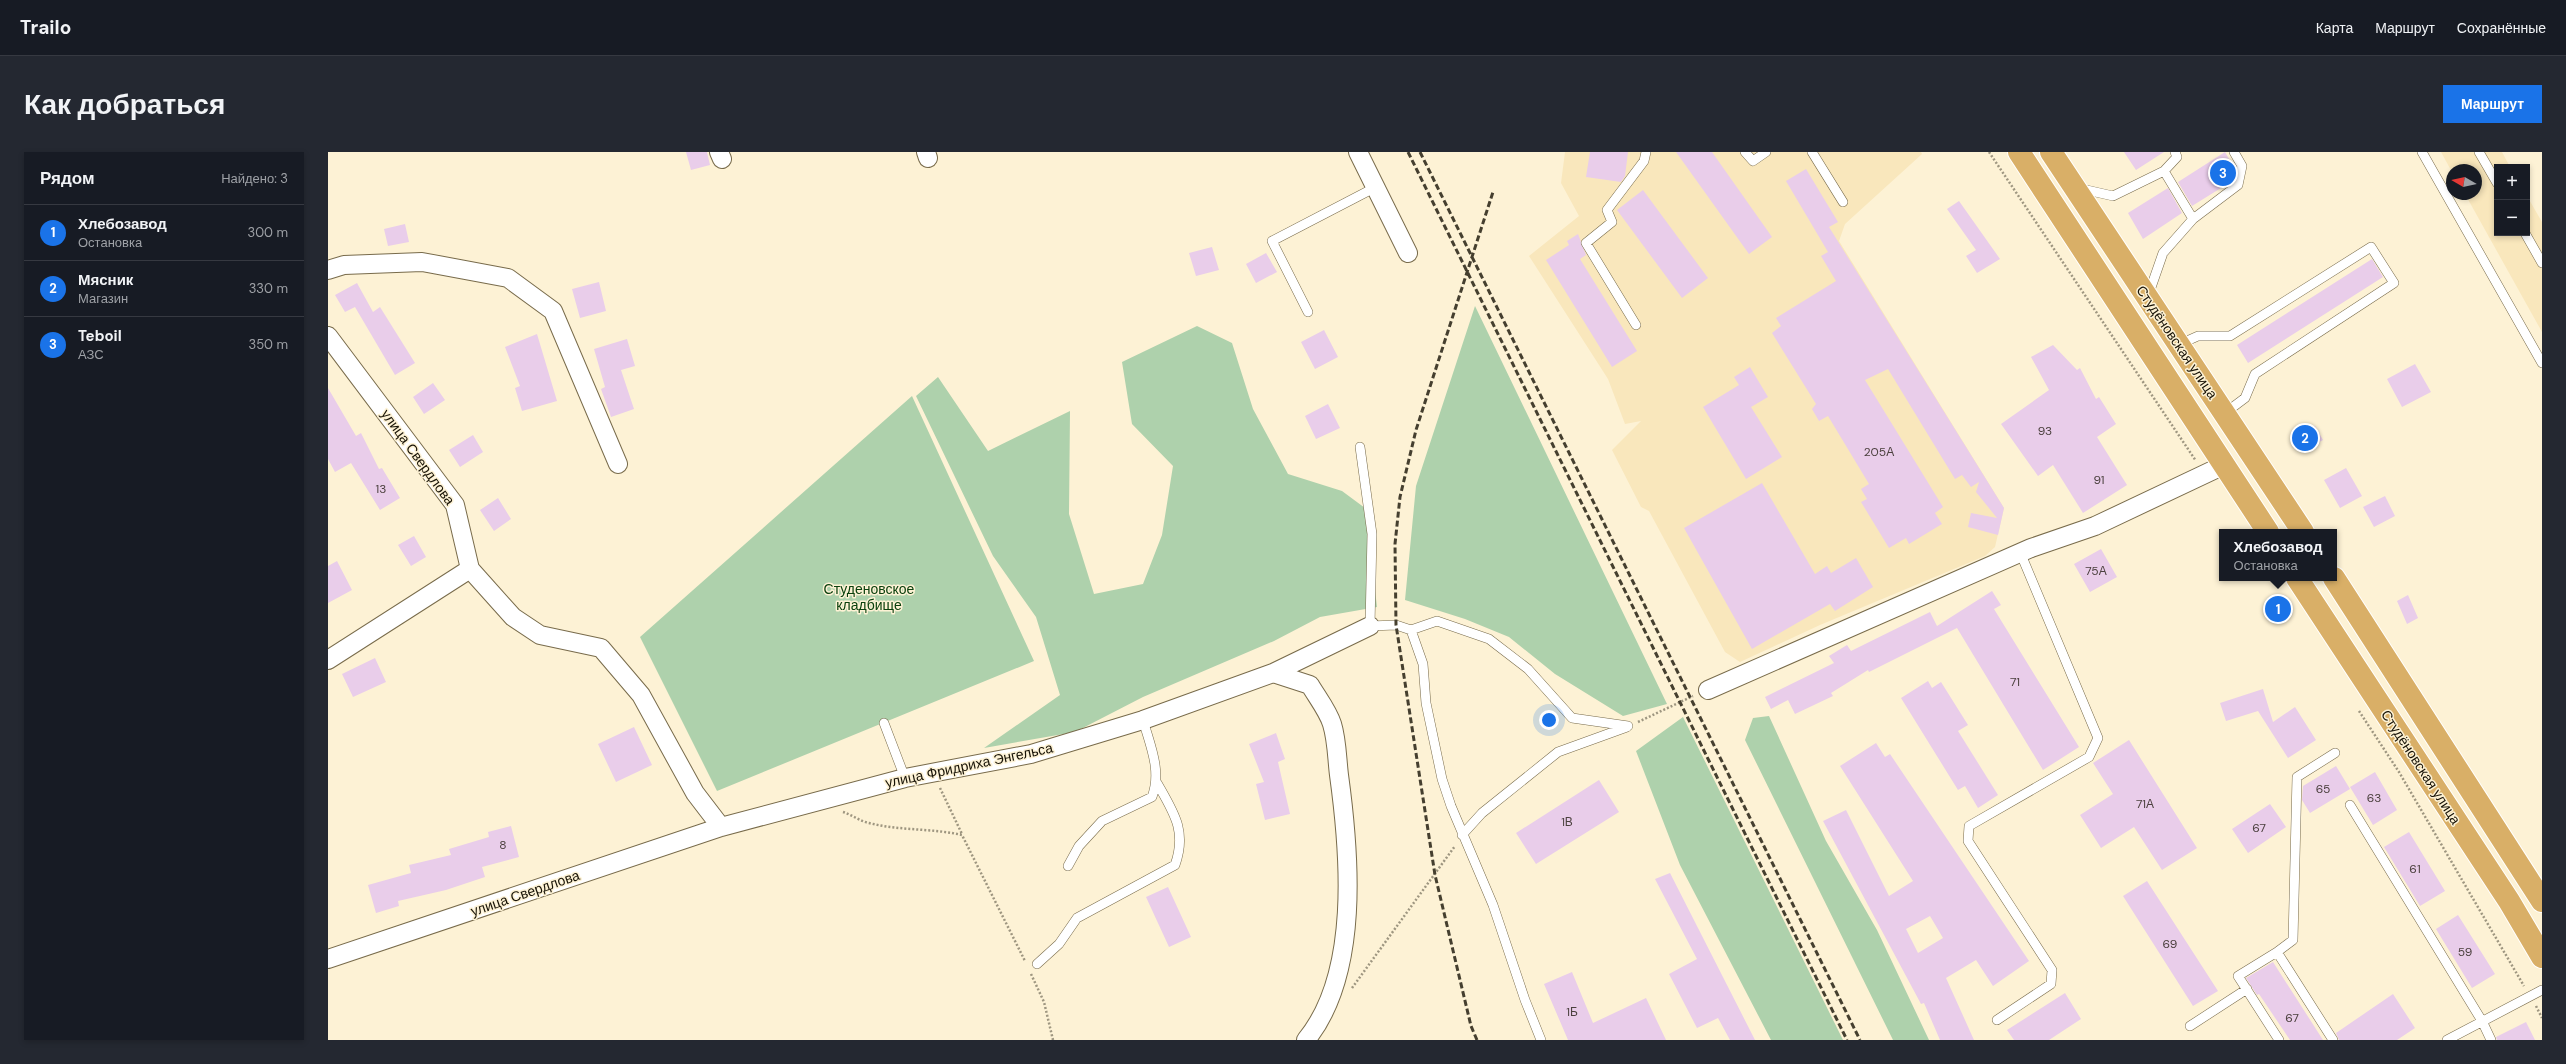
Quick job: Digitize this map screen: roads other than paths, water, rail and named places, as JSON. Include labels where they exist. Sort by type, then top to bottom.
[{"type":"main road","name":"Студёновская улица","points":[[2019,152],[2214,469],[2265,529]]},
{"type":"main road","name":"Студёновская улица","points":[[2051,152],[2180,344],[2301,529]]},
{"type":"main road","name":"Студёновская улица","points":[[2336,581],[2542,901]]},
{"type":"main road","name":"Студёновская улица","points":[[2288,583],[2509,901],[2542,957]]},
{"type":"street","points":[[1358,152],[1408,253]]},
{"type":"street","points":[[328,270],[344,265],[422,262],[508,278],[554,311],[618,464]]},
{"type":"street","name":"улица Свердлова","points":[[328,336],[455,505],[470,569]]},
{"type":"street","points":[[1708,690],[2020,552],[2095,526],[2214,469]]},
{"type":"street","points":[[328,660],[470,569],[513,617],[540,635],[600,648],[641,696],[695,793],[721,827]]},
{"type":"street","name":"улица Фридриха Энгельса","points":[[721,827],[905,778],[1031,754],[1142,720],[1273,673],[1370,626]]},
{"type":"street","points":[[1273,673],[1310,684],[1332,724],[1345,818],[1347,876],[1345,934],[1334,987],[1318,1025],[1306,1040]]},
{"type":"street","name":"улица Свердлова","points":[[328,959],[721,827]]},
{"type":"lane","points":[[1636,325],[1586,243],[1612,222],[1607,210],[1644,161],[1646,152]]},
{"type":"lane","points":[[1745,152],[1753,161],[1766,152]]},
{"type":"lane","points":[[1812,152],[1843,202]]},
{"type":"lane","points":[[2075,187],[2113,196],[2164,171],[2177,157],[2175,152]]},
{"type":"lane","points":[[2147,297],[2163,253],[2193,219],[2238,185],[2242,166],[2234,152]]},
{"type":"lane","points":[[2422,152],[2542,363]]},
{"type":"lane","points":[[2479,152],[2494,179]]},
{"type":"lane","points":[[2164,171],[2193,219]]},
{"type":"lane","points":[[1308,312],[1272,241],[1376,187]]},
{"type":"lane","points":[[2527,236],[2541,257]]},
{"type":"lane","points":[[2180,344],[2198,336],[2230,336],[2370,247],[2394,283],[2255,374],[2245,398],[2225,413]]},
{"type":"lane","points":[[1360,447],[1372,534],[1370,626],[1396,624],[1411,630],[1437,621],[1489,639],[1528,669],[1572,718],[1628,726],[1558,752],[1482,813],[1462,835]]},
{"type":"lane","points":[[1997,1020],[2051,984],[2052,970],[1968,841],[1969,826],[2089,757],[2098,738],[2020,552]]},
{"type":"lane","points":[[1411,630],[1423,664],[1426,703],[1442,779],[1462,835],[1493,905],[1525,1000],[1541,1040]]},
{"type":"lane","points":[[1037,964],[1059,944],[1077,918],[1175,865],[1181,848],[1179,825],[1157,783],[1154,760],[1142,720]]},
{"type":"lane","points":[[884,722],[905,778]]},
{"type":"lane","points":[[2279,1040],[2238,976],[2277,952],[2293,940],[2297,778],[2335,753]]},
{"type":"lane","points":[[1068,866],[1079,846],[1102,821],[1152,797],[1157,783]]},
{"type":"lane","points":[[2350,805],[2482,1021],[2491,1040]]},
{"type":"lane","points":[[2277,952],[2333,1040]]},
{"type":"lane","points":[[2190,1026],[2247,989]]},
{"type":"lane","points":[[2447,1040],[2542,990]]},
{"type":"railway","points":[[1408,152],[1847,1040]]},
{"type":"railway","points":[[1420,152],[1860,1040]]},
{"type":"railway","points":[[1477,1040],[1471,1026],[1435,875],[1396,625],[1395,544],[1400,497],[1416,430],[1493,192]]},
{"type":"place","name":"Teboil","points":[[2223,173]]},
{"type":"place","name":"Мясник","points":[[2305,438]]},
{"type":"place","name":"Хлебозавод","points":[[2278,609]]},
{"type":"park label","name":"Студеновское кладбище","points":[[869,598]]}]
